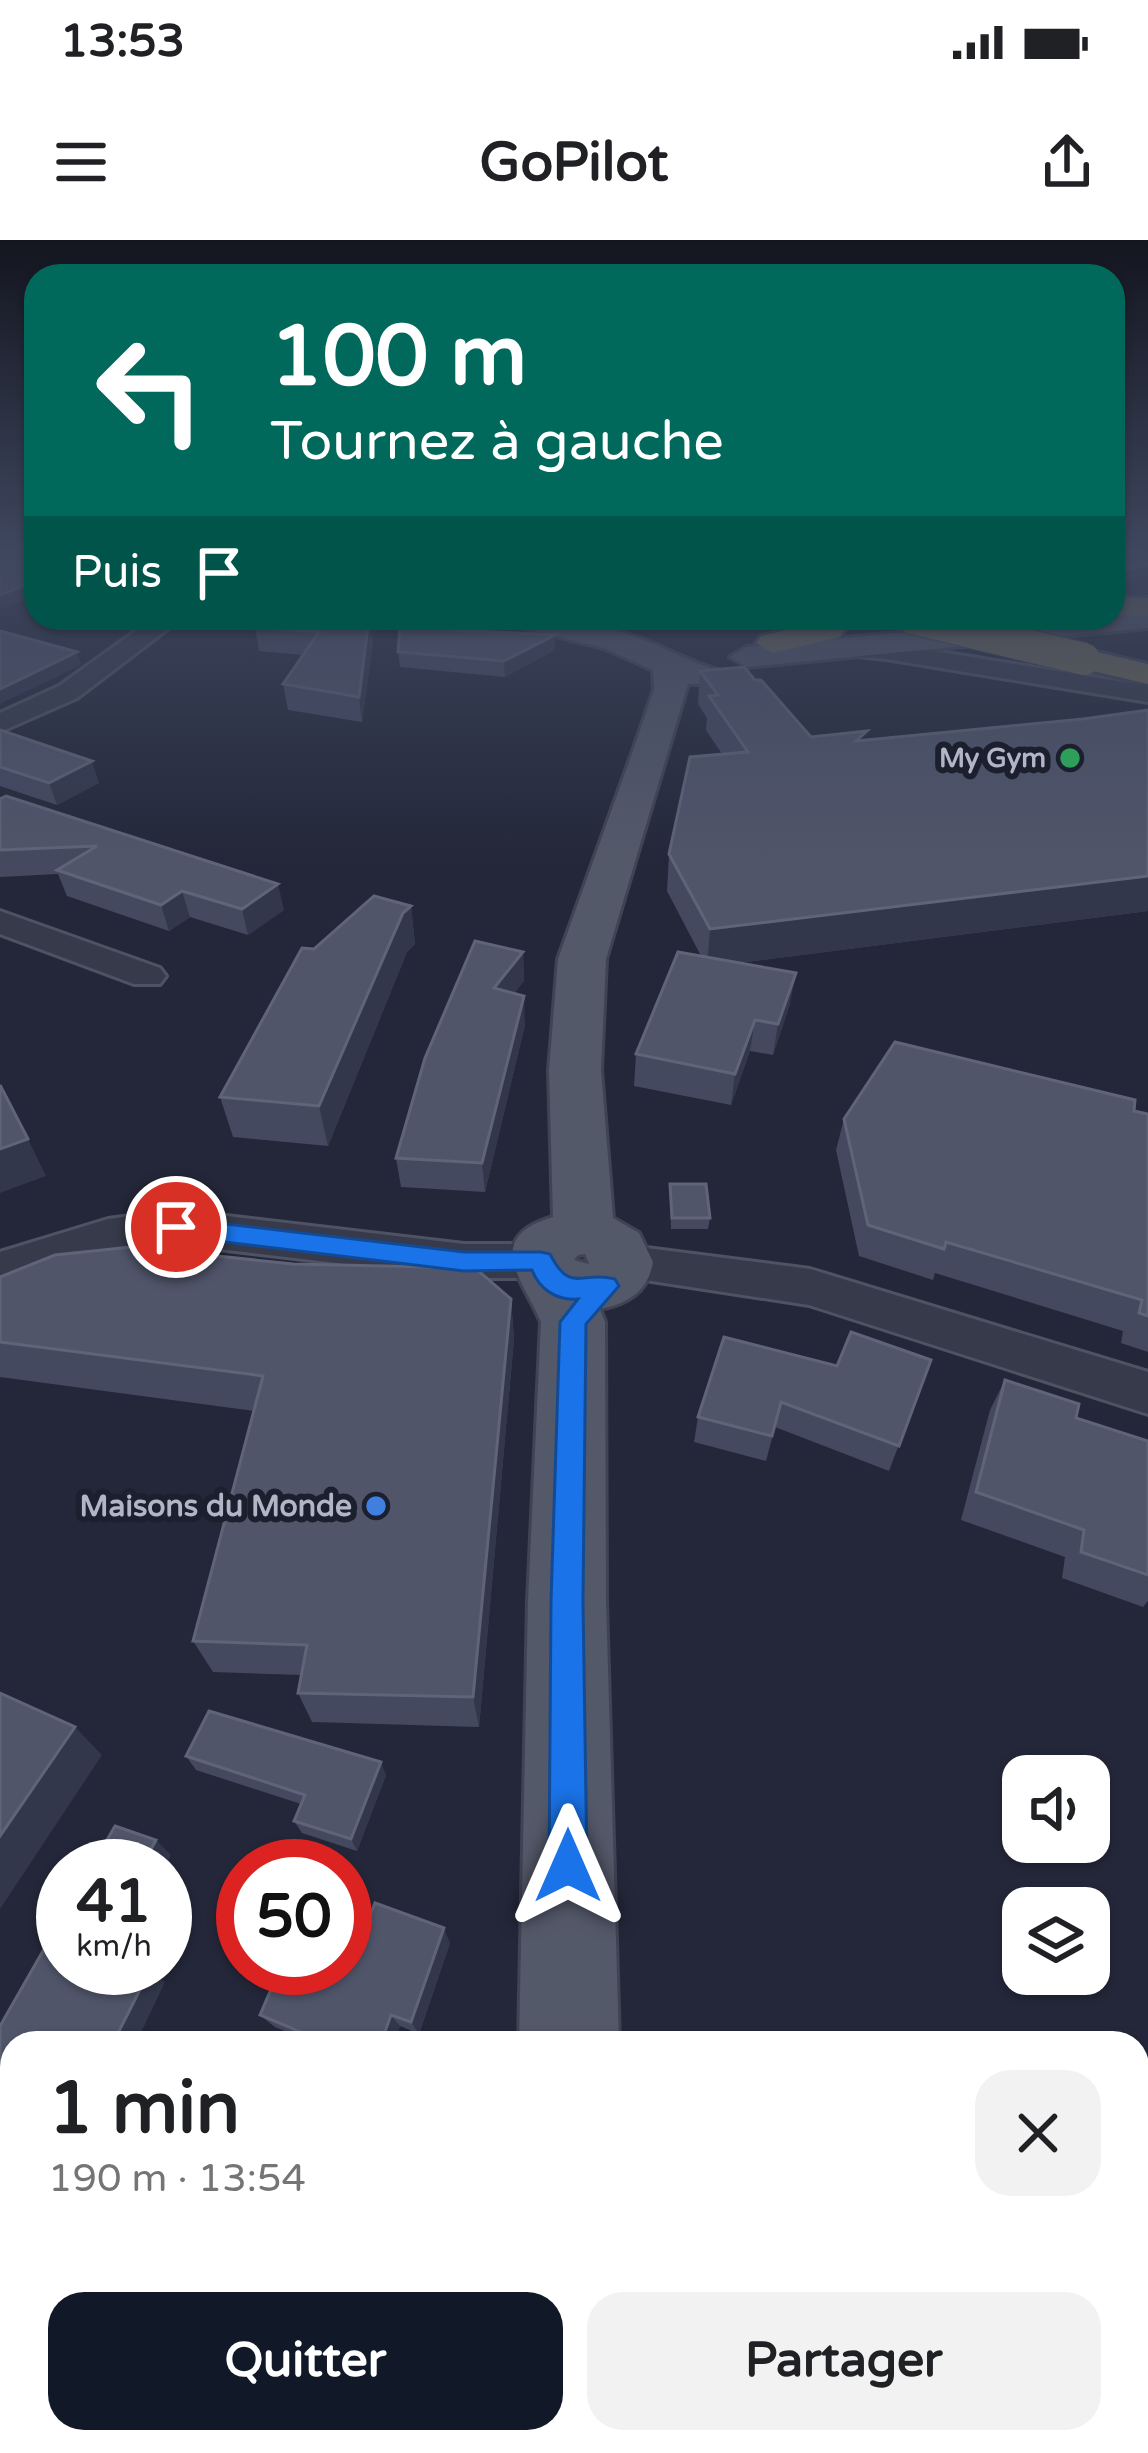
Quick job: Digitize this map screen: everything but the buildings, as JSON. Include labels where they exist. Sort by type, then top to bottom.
[{"type":"highway","points":[[1113,655],[1148,674]]},
{"type":"main road","points":[[694,655],[749,655]]},
{"type":"main road","points":[[705,657],[713,655]]},
{"type":"main road","points":[[569,2031],[567,1601],[581,1274],[575,1070],[582,959],[705,657]]},
{"type":"street","points":[[0,724],[68,692],[119,655]]},
{"type":"street","points":[[912,655],[1148,694]]},
{"type":"street","points":[[5,928],[147,976]]},
{"type":"street","points":[[0,1271],[74,1243],[130,1229],[176,1227],[581,1274],[810,1287],[1148,1393]]},
{"type":"place","name":"My Gym","points":[[1070,758]]},
{"type":"place","name":"Maisons du Monde","points":[[376,1506]]},
{"type":"route","points":[[176,1227],[464,1262],[541,1261],[548,1279],[569,1290],[606,1286],[573,1322],[568,1866]]}]
